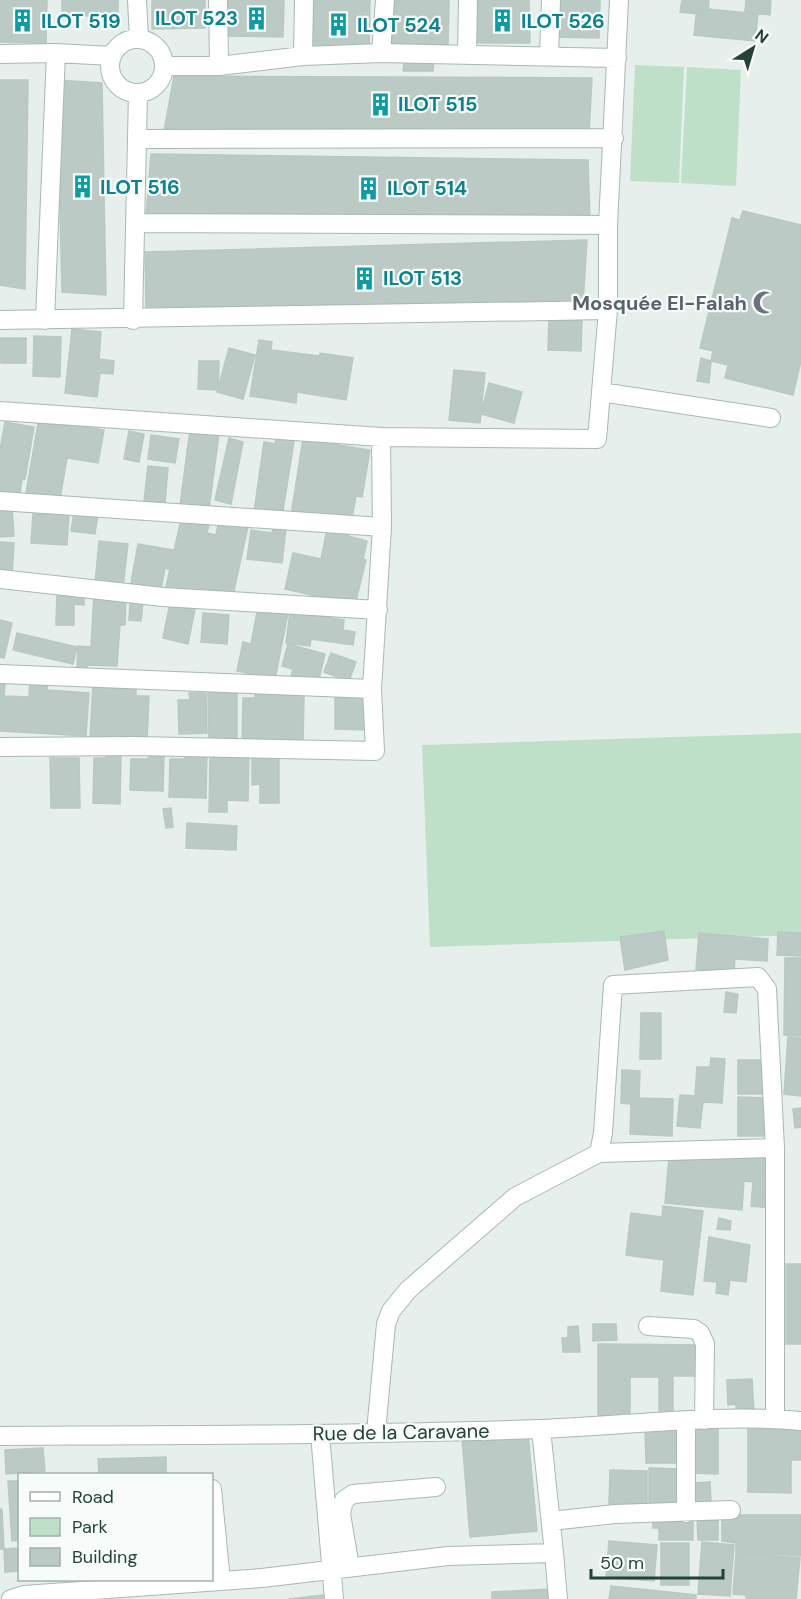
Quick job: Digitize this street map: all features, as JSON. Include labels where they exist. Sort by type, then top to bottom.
[{"type":"street","points":[[137,0],[139,38]]},
{"type":"street","points":[[218,0],[219,66]]},
{"type":"street","points":[[303,56],[304,0]]},
{"type":"street","points":[[381,53],[385,0]]},
{"type":"street","points":[[467,54],[468,0]]},
{"type":"street","points":[[549,56],[551,0]]},
{"type":"street","points":[[0,411],[381,437],[597,439],[608,310],[608,225],[619,0]]},
{"type":"street","points":[[139,38],[155,44],[164,58],[165,66],[160,82],[154,88],[138,93],[129,92],[115,82],[110,65],[112,56],[122,43],[139,38]]},
{"type":"street","points":[[0,54],[56,53],[112,56]]},
{"type":"street","points":[[45,320],[56,53]]},
{"type":"street","points":[[165,66],[219,66],[303,56],[381,53],[617,58]]},
{"type":"street","points":[[133,320],[138,93]]},
{"type":"street","points":[[138,139],[614,138]]},
{"type":"street","points":[[135,223],[608,225]]},
{"type":"street","points":[[0,320],[133,320],[608,310]]},
{"type":"street","points":[[601,392],[771,418]]},
{"type":"street","points":[[0,747],[136,746],[375,751],[372,689],[382,527],[381,437]]},
{"type":"street","points":[[0,501],[382,527]]},
{"type":"street","points":[[0,579],[163,597],[378,610]]},
{"type":"street","points":[[0,674],[372,689]]},
{"type":"street","points":[[599,1153],[603,1133],[613,985],[758,977],[767,989],[775,1148],[776,1418]]},
{"type":"street","points":[[376,1432],[386,1324],[391,1311],[408,1290],[515,1197],[599,1153],[775,1148]]},
{"type":"street","points":[[648,1326],[694,1329],[700,1333],[705,1344],[686,1513]]},
{"type":"street","name":"Rue de la Caravane","points":[[0,1436],[320,1434],[541,1429],[695,1420],[776,1418],[801,1420]]},
{"type":"street","points":[[541,1429],[558,1599]]},
{"type":"street","points":[[320,1434],[334,1599]]},
{"type":"street","points":[[350,1567],[341,1514],[344,1500],[353,1494],[436,1487]]},
{"type":"street","points":[[551,1521],[615,1514],[731,1510]]},
{"type":"street","points":[[213,1514],[216,1587]]},
{"type":"street","points":[[11,1599],[24,1595],[216,1587],[331,1569],[448,1556],[554,1553]]},
{"type":"green space","points":[[635,65],[684,67],[679,183],[630,181]]},
{"type":"green space","points":[[687,67],[741,70],[736,186],[681,183]]},
{"type":"green space","points":[[801,733],[801,935],[430,947],[422,745]]},
{"type":"building","name":"ILOT 519","points":[[0,0],[47,0],[46,43],[0,42]]},
{"type":"building","points":[[62,0],[118,0],[118,16],[62,16]]},
{"type":"building","points":[[152,0],[205,0],[205,28],[152,29]]},
{"type":"building","name":"ILOT 523","points":[[228,0],[284,0],[283,37],[228,36]]},
{"type":"building","name":"ILOT 524","points":[[309,0],[370,0],[369,52],[308,51]]},
{"type":"building","points":[[392,0],[449,0],[448,49],[391,47]]},
{"type":"building","name":"ILOT 526","points":[[475,0],[529,0],[530,43],[476,43]]},
{"type":"building","points":[[557,0],[600,0],[599,38],[556,37]]},
{"type":"building","points":[[682,0],[709,0],[708,15],[680,12]]},
{"type":"building","points":[[746,0],[771,0],[770,15],[745,12]]},
{"type":"building","points":[[697,8],[758,14],[755,41],[694,35]]},
{"type":"building","points":[[405,56],[434,61],[433,71],[403,71]]},
{"type":"building","name":"ILOT 515","points":[[174,76],[592,78],[589,133],[164,131]]},
{"type":"building","points":[[0,80],[28,80],[25,289],[0,285]]},
{"type":"building","name":"ILOT 516","points":[[57,80],[102,83],[106,295],[62,292]]},
{"type":"building","name":"ILOT 514","points":[[151,154],[588,160],[590,222],[146,217]]},
{"type":"building","points":[[743,211],[801,225],[801,361],[793,395],[725,378],[728,365],[711,361],[713,351],[700,348],[732,218],[740,220]]},
{"type":"building","name":"ILOT 513","points":[[587,240],[583,304],[146,307],[145,252]]},
{"type":"building","points":[[549,319],[582,320],[581,351],[548,350]]},
{"type":"building","points":[[72,329],[101,332],[99,359],[114,361],[113,374],[100,373],[97,397],[65,393]]},
{"type":"building","points":[[34,336],[61,337],[60,377],[33,376]]},
{"type":"building","points":[[0,338],[26,338],[26,363],[1,363]]},
{"type":"building","points":[[259,340],[272,342],[271,350],[353,358],[346,400],[297,392],[296,403],[250,396]]},
{"type":"building","points":[[229,348],[255,355],[243,399],[217,392]]},
{"type":"building","points":[[701,358],[711,361],[709,383],[697,381]]},
{"type":"building","points":[[199,361],[219,361],[218,390],[198,389]]},
{"type":"building","points":[[454,370],[485,373],[480,423],[449,420]]},
{"type":"building","points":[[489,383],[522,392],[514,423],[481,414]]},
{"type":"building","points":[[39,418],[104,430],[98,463],[67,458],[60,499],[26,493]]},
{"type":"building","points":[[5,422],[34,427],[19,501],[0,498],[0,450]]},
{"type":"building","points":[[190,430],[219,434],[209,509],[180,505]]},
{"type":"building","points":[[129,431],[144,434],[139,462],[124,459]]},
{"type":"building","points":[[151,435],[179,439],[175,463],[148,459]]},
{"type":"building","points":[[229,438],[243,442],[231,504],[215,500]]},
{"type":"building","points":[[276,438],[294,441],[282,517],[254,512],[264,442],[275,444]]},
{"type":"building","points":[[303,439],[370,450],[362,497],[356,496],[352,518],[320,513],[319,520],[291,515]]},
{"type":"building","points":[[148,466],[168,468],[165,503],[144,501]]},
{"type":"building","points":[[0,509],[12,509],[14,536],[0,537]]},
{"type":"building","points":[[47,511],[69,513],[67,545],[31,543],[33,514],[46,514]]},
{"type":"building","points":[[74,512],[98,515],[95,534],[71,531]]},
{"type":"building","points":[[182,515],[210,521],[207,533],[216,535],[218,525],[231,528],[233,518],[249,522],[233,595],[201,588],[200,594],[166,587]]},
{"type":"building","points":[[328,525],[350,530],[348,536],[367,541],[363,559],[366,560],[355,605],[285,589],[293,553],[321,559]]},
{"type":"building","points":[[273,527],[286,529],[282,563],[247,559],[251,530],[272,533]]},
{"type":"building","points":[[99,541],[128,544],[123,587],[95,584]]},
{"type":"building","points":[[0,542],[14,543],[12,578],[0,577]]},
{"type":"building","points":[[138,544],[174,550],[170,569],[165,568],[160,595],[130,589]]},
{"type":"building","points":[[57,591],[84,591],[84,605],[74,604],[74,625],[56,625]]},
{"type":"building","points":[[94,593],[126,595],[125,625],[120,625],[117,666],[87,665],[87,669],[77,668],[78,646],[91,647]]},
{"type":"building","points":[[171,598],[196,604],[188,644],[163,638]]},
{"type":"building","points":[[130,602],[143,602],[141,621],[129,620]]},
{"type":"building","points":[[258,607],[288,613],[275,679],[237,671],[243,642],[251,644]]},
{"type":"building","points":[[290,612],[344,620],[343,630],[355,632],[353,645],[311,639],[310,646],[286,643]]},
{"type":"building","points":[[203,613],[229,615],[227,644],[201,642]]},
{"type":"building","points":[[0,620],[12,623],[4,658],[0,657]]},
{"type":"building","points":[[17,633],[77,647],[73,664],[13,650]]},
{"type":"building","points":[[288,644],[325,654],[318,683],[291,676],[293,669],[282,666]]},
{"type":"building","points":[[331,653],[356,662],[349,681],[324,672]]},
{"type":"building","points":[[30,678],[48,679],[47,690],[89,693],[86,736],[0,731],[0,684],[5,684],[4,696],[29,697]]},
{"type":"building","points":[[93,684],[136,686],[136,696],[149,696],[147,741],[90,739]]},
{"type":"building","points":[[255,690],[304,694],[303,747],[242,745],[243,698],[255,698]]},
{"type":"building","points":[[189,693],[206,693],[207,733],[179,734],[178,700],[190,700]]},
{"type":"building","points":[[208,693],[237,693],[237,738],[209,738]]},
{"type":"building","points":[[335,695],[366,695],[367,730],[335,729]]},
{"type":"building","points":[[249,750],[248,801],[227,800],[227,812],[209,812],[210,756]]},
{"type":"building","points":[[149,752],[164,753],[163,791],[130,790],[131,759],[148,759]]},
{"type":"building","points":[[106,753],[121,753],[120,804],[93,803],[94,758],[106,758]]},
{"type":"building","points":[[185,753],[207,753],[206,798],[169,797],[170,759],[185,759]]},
{"type":"building","points":[[252,757],[279,757],[279,803],[260,803],[260,784],[252,785]]},
{"type":"building","points":[[50,758],[79,758],[80,808],[51,808]]},
{"type":"building","points":[[171,808],[173,827],[166,828],[163,809]]},
{"type":"building","points":[[187,823],[237,826],[236,850],[186,848]]},
{"type":"building","points":[[664,931],[668,960],[625,970],[620,937]]},
{"type":"building","points":[[778,932],[801,933],[801,956],[777,955]]},
{"type":"building","points":[[699,933],[768,939],[767,961],[735,959],[734,972],[696,969]]},
{"type":"building","points":[[785,958],[801,958],[801,1036],[784,1035]]},
{"type":"building","points":[[726,992],[738,994],[736,1013],[724,1012]]},
{"type":"building","points":[[641,1013],[661,1013],[661,1059],[640,1059]]},
{"type":"building","points":[[788,1037],[801,1038],[801,1096],[784,1094]]},
{"type":"building","points":[[711,1058],[725,1059],[722,1103],[703,1102],[700,1128],[677,1126],[680,1095],[695,1096],[697,1067],[710,1067]]},
{"type":"building","points":[[738,1060],[770,1060],[770,1094],[738,1094]]},
{"type":"building","points":[[622,1070],[640,1071],[639,1098],[673,1099],[672,1136],[630,1134],[631,1104],[621,1103]]},
{"type":"building","points":[[738,1097],[769,1098],[769,1136],[738,1136]]},
{"type":"building","points":[[801,1108],[801,1127],[795,1128],[793,1109]]},
{"type":"building","points":[[706,1151],[775,1157],[773,1179],[764,1178],[764,1188],[774,1189],[772,1208],[751,1206],[753,1182],[744,1181],[742,1210],[665,1203],[669,1158],[705,1161]]},
{"type":"building","points":[[663,1206],[703,1211],[693,1295],[661,1291],[664,1260],[626,1255],[631,1213],[662,1217]]},
{"type":"building","points":[[719,1218],[731,1221],[730,1230],[717,1229]]},
{"type":"building","points":[[709,1237],[750,1245],[746,1282],[730,1280],[728,1295],[716,1293],[717,1282],[704,1281]]},
{"type":"building","points":[[786,1264],[801,1264],[801,1344],[786,1344]]},
{"type":"building","points":[[593,1324],[616,1324],[617,1340],[593,1341]]},
{"type":"building","points":[[578,1326],[580,1352],[563,1352],[562,1338],[568,1338],[568,1327]]},
{"type":"building","points":[[598,1344],[701,1345],[701,1376],[673,1376],[673,1411],[659,1411],[659,1377],[630,1377],[630,1420],[598,1420]]},
{"type":"building","points":[[752,1379],[754,1412],[736,1412],[736,1404],[728,1405],[727,1380]]},
{"type":"building","points":[[748,1426],[801,1427],[801,1460],[791,1460],[791,1493],[748,1492]]},
{"type":"building","points":[[690,1428],[718,1429],[718,1474],[690,1473]]},
{"type":"building","points":[[645,1429],[678,1429],[679,1463],[646,1463]]},
{"type":"building","points":[[528,1433],[537,1531],[470,1537],[462,1438]]},
{"type":"building","points":[[43,1448],[45,1471],[6,1474],[5,1450]]},
{"type":"building","points":[[166,1457],[166,1473],[99,1473],[98,1459]]},
{"type":"building","points":[[649,1468],[682,1469],[681,1509],[649,1508]]},
{"type":"building","points":[[610,1470],[647,1471],[647,1504],[609,1504]]},
{"type":"building","points":[[8,1481],[18,1481],[18,1540],[12,1541]]},
{"type":"building","points":[[710,1482],[711,1502],[692,1503],[691,1483]]},
{"type":"building","points":[[0,1509],[2,1509],[4,1549],[0,1549]]},
{"type":"building","points":[[722,1515],[801,1515],[801,1556],[736,1552],[736,1543],[722,1541]]},
{"type":"building","points":[[693,1517],[693,1540],[659,1540],[659,1528],[653,1528],[653,1518]]},
{"type":"building","points":[[697,1518],[718,1518],[718,1540],[698,1540]]},
{"type":"building","points":[[609,1541],[657,1545],[654,1581],[606,1577]]},
{"type":"building","points":[[702,1542],[734,1545],[730,1596],[698,1594]]},
{"type":"building","points":[[661,1543],[689,1543],[689,1585],[661,1585]]},
{"type":"building","points":[[18,1548],[18,1571],[5,1572],[4,1549]]},
{"type":"building","points":[[736,1553],[800,1558],[796,1599],[746,1599],[746,1595],[733,1594]]},
{"type":"building","points":[[611,1586],[696,1595],[696,1599],[609,1599]]},
{"type":"building","points":[[549,1589],[549,1599],[492,1599],[492,1592]]},
{"type":"building","points":[[323,1595],[323,1599],[289,1599]]},
{"type":"place","name":"ILOT 523","points":[[256,18]]},
{"type":"place","name":"ILOT 519","points":[[23,21]]},
{"type":"place","name":"ILOT 526","points":[[503,21]]},
{"type":"place","name":"ILOT 524","points":[[339,25]]},
{"type":"place","name":"ILOT 515","points":[[380,104]]},
{"type":"place","name":"ILOT 516","points":[[82,187]]},
{"type":"place","name":"ILOT 514","points":[[369,188]]},
{"type":"place","name":"ILOT 513","points":[[365,278]]},
{"type":"place","name":"Mosquée El-Falah","points":[[765,303]]}]
